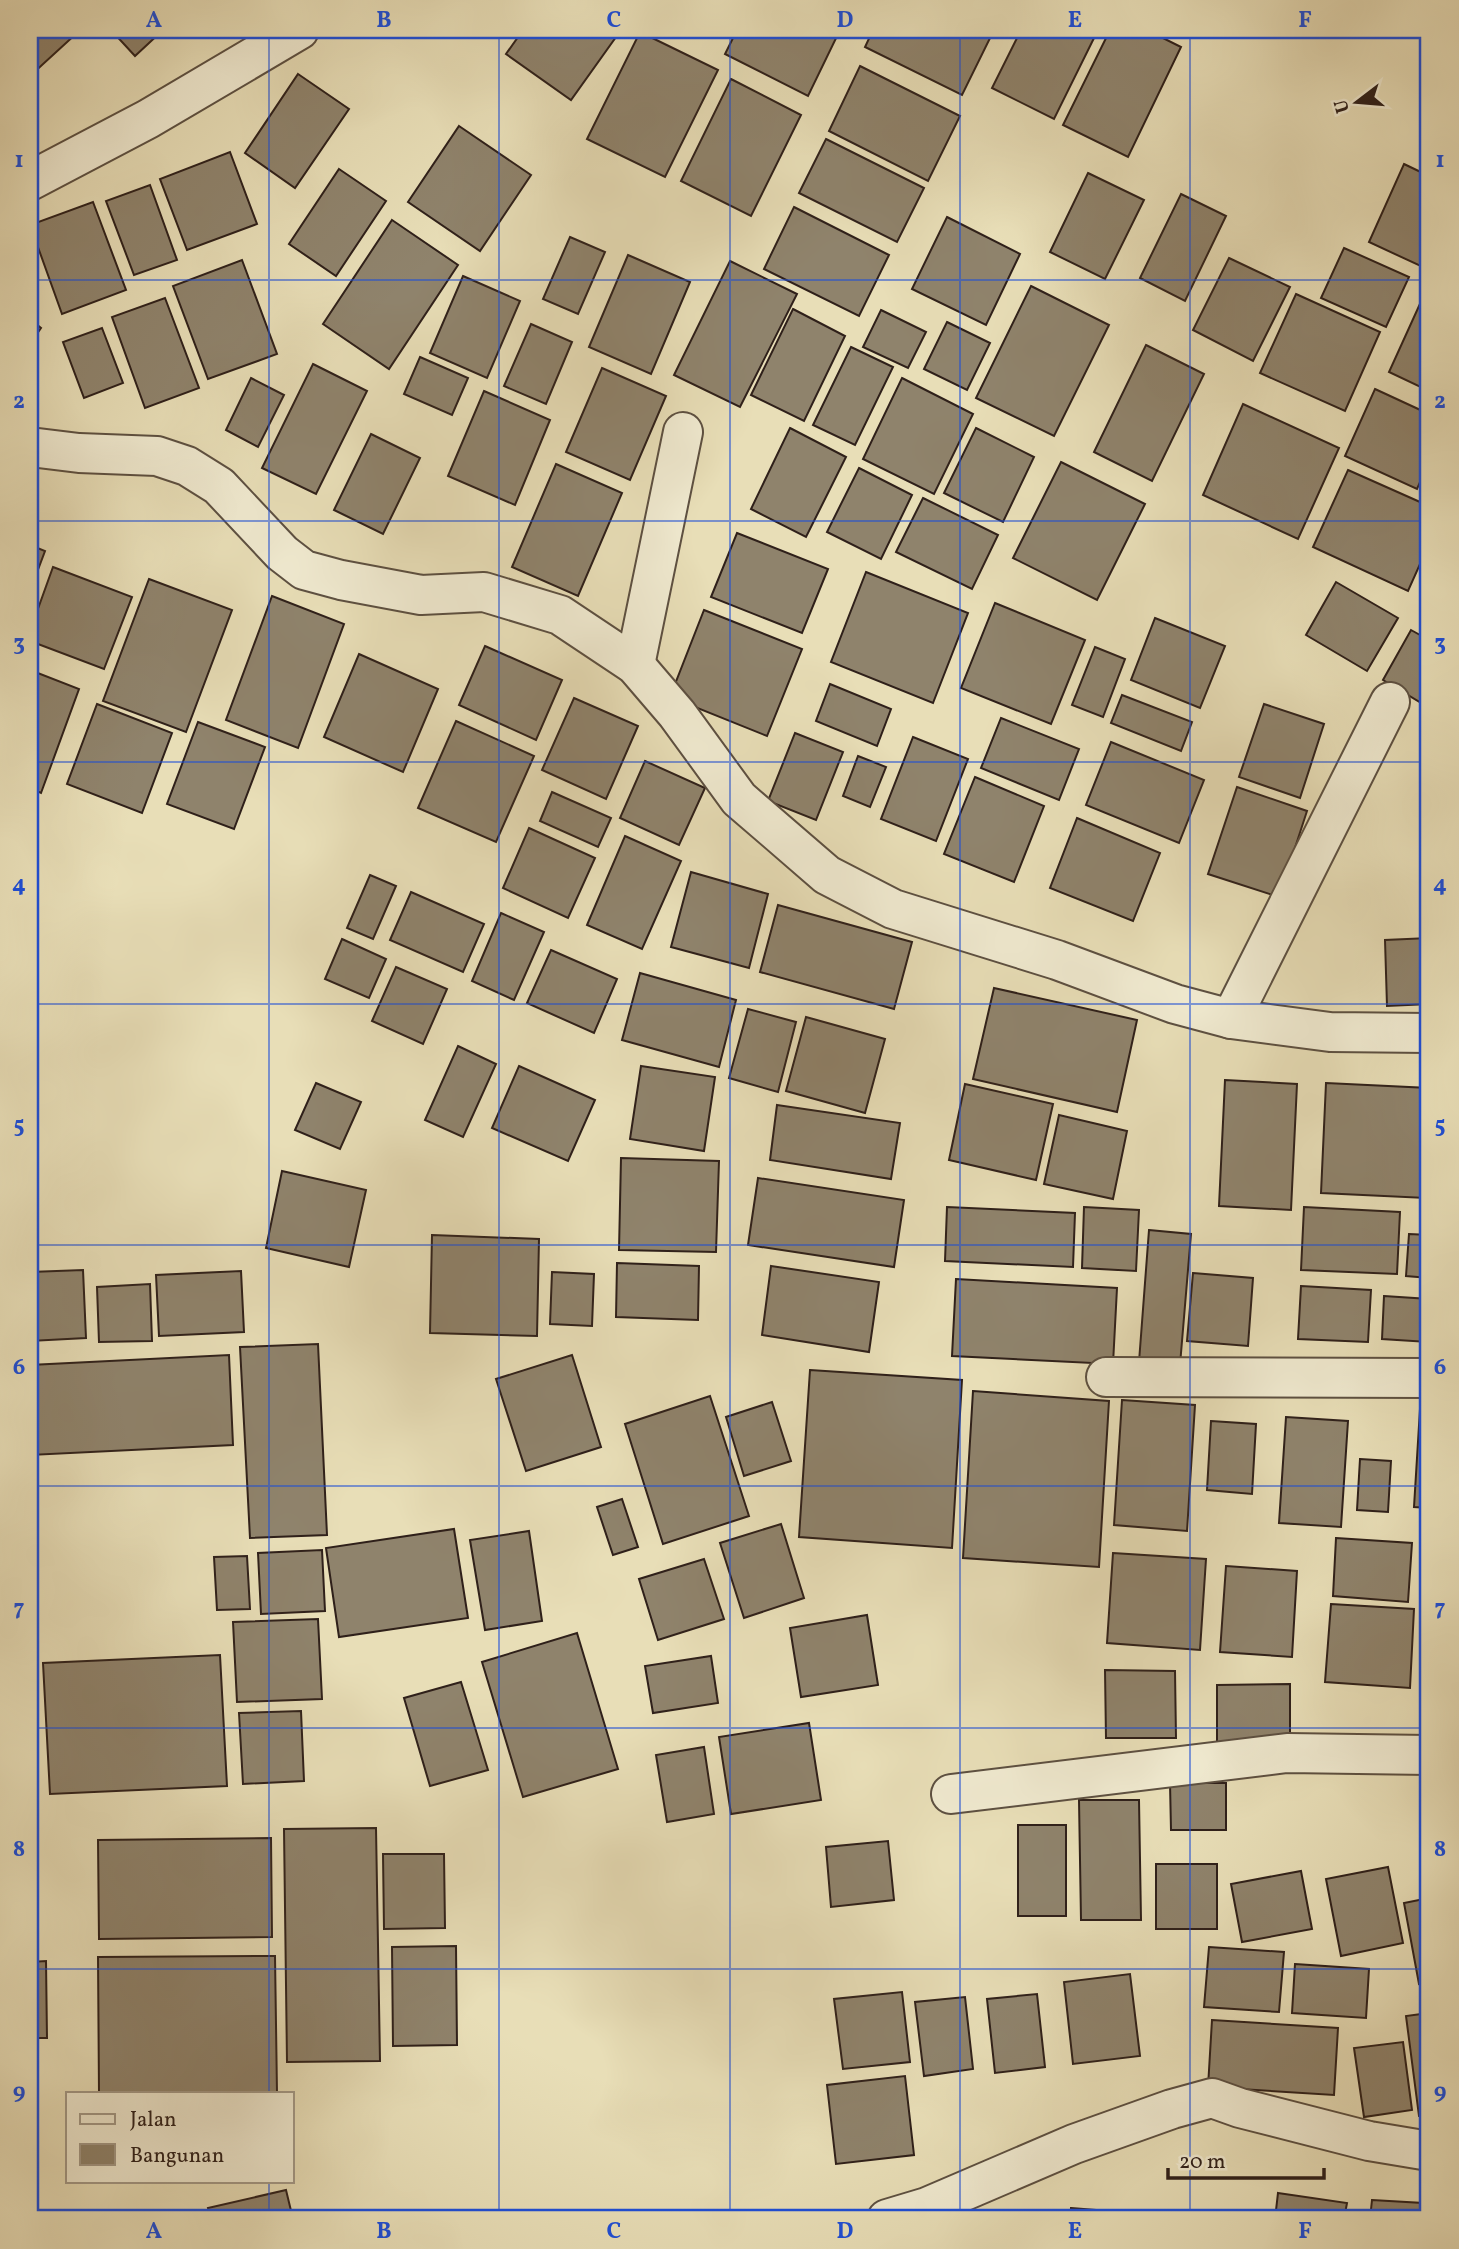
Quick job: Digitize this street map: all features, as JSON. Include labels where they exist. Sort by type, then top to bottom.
[{"type":"street","points":[[30,181],[148,119],[299,30]]},
{"type":"street","points":[[635,665],[683,432]]},
{"type":"street","points":[[30,447],[79,453],[157,456],[187,466],[219,486],[282,553],[304,570],[421,595],[484,593],[560,615],[635,665],[677,714],[738,799],[827,875],[893,909],[1056,960],[1175,1004],[1231,1020],[1330,1032],[1429,1034]]},
{"type":"street","points":[[1231,1020],[1390,702]]},
{"type":"street","points":[[1106,1377],[1429,1378]]},
{"type":"street","points":[[951,1794],[1287,1753],[1429,1755]]},
{"type":"street","points":[[887,2219],[927,2207],[1074,2144],[1172,2109],[1212,2098],[1240,2108],[1369,2141],[1429,2151]]},
{"type":"building","points":[[30,30],[77,30],[78,32],[30,76]]},
{"type":"building","points":[[111,30],[163,30],[135,56]]},
{"type":"building","points":[[523,30],[621,30],[571,100],[506,54]]},
{"type":"building","points":[[737,30],[840,30],[808,96],[725,54]]},
{"type":"building","points":[[873,30],[994,30],[962,95],[865,47]]},
{"type":"building","points":[[1021,30],[1098,30],[1054,119],[992,88]]},
{"type":"building","points":[[1110,30],[1147,30],[1181,47],[1128,157],[1063,125]]},
{"type":"building","points":[[640,32],[718,70],[665,177],[587,139]]},
{"type":"building","points":[[860,66],[960,116],[928,181],[829,131]]},
{"type":"building","points":[[298,74],[349,109],[295,188],[245,153]]},
{"type":"building","points":[[731,79],[801,115],[751,216],[681,181]]},
{"type":"building","points":[[459,126],[531,175],[480,251],[408,202]]},
{"type":"building","points":[[826,139],[924,188],[897,242],[799,193]]},
{"type":"building","points":[[230,152],[257,224],[187,250],[160,179]]},
{"type":"building","points":[[1404,164],[1429,176],[1429,259],[1425,268],[1369,242]]},
{"type":"building","points":[[339,169],[386,201],[336,276],[289,244]]},
{"type":"building","points":[[1088,173],[1144,200],[1105,279],[1050,252]]},
{"type":"building","points":[[150,185],[177,260],[134,275],[106,201]]},
{"type":"building","points":[[1181,194],[1226,216],[1185,301],[1140,278]]},
{"type":"building","points":[[93,202],[126,290],[62,314],[30,225]]},
{"type":"building","points":[[794,207],[889,255],[859,316],[764,269]]},
{"type":"building","points":[[947,217],[1020,254],[986,325],[912,289]]},
{"type":"building","points":[[392,220],[458,265],[389,369],[323,324]]},
{"type":"building","points":[[570,237],[605,252],[578,314],[543,299]]},
{"type":"building","points":[[1344,248],[1409,277],[1386,327],[1321,298]]},
{"type":"building","points":[[628,255],[690,282],[651,374],[589,347]]},
{"type":"building","points":[[1229,258],[1290,287],[1253,361],[1193,330]]},
{"type":"building","points":[[242,260],[277,354],[208,379],[173,286]]},
{"type":"building","points":[[730,261],[797,294],[740,407],[674,375]]},
{"type":"building","points":[[463,276],[520,301],[487,378],[430,353]]},
{"type":"building","points":[[1429,284],[1429,391],[1389,372]]},
{"type":"building","points":[[1031,286],[1109,325],[1054,436],[976,398]]},
{"type":"building","points":[[1296,294],[1380,332],[1345,411],[1260,373]]},
{"type":"building","points":[[165,298],[199,388],[145,408],[112,317]]},
{"type":"building","points":[[793,309],[845,336],[804,421],[751,395]]},
{"type":"building","points":[[881,310],[926,332],[908,368],[863,347]]},
{"type":"building","points":[[30,319],[41,328],[30,344]]},
{"type":"building","points":[[947,322],[990,343],[967,390],[924,369]]},
{"type":"building","points":[[531,324],[572,342],[546,404],[504,386]]},
{"type":"building","points":[[102,328],[123,383],[84,398],[63,342]]},
{"type":"building","points":[[1146,345],[1204,374],[1152,481],[1094,452]]},
{"type":"building","points":[[851,347],[893,367],[855,445],[813,425]]},
{"type":"building","points":[[420,357],[468,378],[452,415],[404,394]]},
{"type":"building","points":[[313,364],[367,391],[316,494],[262,468]]},
{"type":"building","points":[[602,368],[666,396],[630,480],[566,452]]},
{"type":"building","points":[[251,378],[284,395],[258,447],[226,430]]},
{"type":"building","points":[[902,378],[973,414],[934,494],[863,459]]},
{"type":"building","points":[[1375,389],[1429,414],[1429,462],[1417,489],[1345,456]]},
{"type":"building","points":[[484,391],[550,420],[515,505],[448,476]]},
{"type":"building","points":[[1243,404],[1339,448],[1298,539],[1203,495]]},
{"type":"building","points":[[790,428],[846,457],[806,537],[751,509]]},
{"type":"building","points":[[976,428],[1034,457],[1003,522],[944,493]]},
{"type":"building","points":[[371,434],[420,458],[383,534],[334,510]]},
{"type":"building","points":[[1061,462],[1145,504],[1097,600],[1013,558]]},
{"type":"building","points":[[556,464],[622,493],[578,596],[512,567]]},
{"type":"building","points":[[859,468],[912,495],[881,559],[827,532]]},
{"type":"building","points":[[1348,470],[1429,506],[1429,544],[1408,591],[1313,547]]},
{"type":"building","points":[[923,498],[998,535],[972,589],[896,552]]},
{"type":"building","points":[[737,533],[828,569],[802,633],[711,597]]},
{"type":"building","points":[[30,545],[45,551],[30,591]]},
{"type":"building","points":[[53,567],[132,597],[104,669],[30,641],[30,631]]},
{"type":"building","points":[[866,572],[968,613],[933,703],[831,662]]},
{"type":"building","points":[[149,579],[232,610],[186,732],[103,701]]},
{"type":"building","points":[[1336,582],[1398,618],[1367,671],[1306,635]]},
{"type":"building","points":[[272,596],[344,624],[298,748],[226,720]]},
{"type":"building","points":[[995,603],[1085,640],[1051,724],[961,688]]},
{"type":"building","points":[[704,610],[802,649],[767,736],[670,697]]},
{"type":"building","points":[[1155,618],[1225,646],[1200,708],[1131,680]]},
{"type":"building","points":[[1411,630],[1429,640],[1429,693],[1423,704],[1383,680]]},
{"type":"building","points":[[485,646],[562,680],[536,740],[459,705]]},
{"type":"building","points":[[1095,647],[1125,659],[1103,717],[1072,705]]},
{"type":"building","points":[[359,654],[438,689],[403,772],[324,737]]},
{"type":"building","points":[[30,670],[79,689],[41,793],[30,788]]},
{"type":"building","points":[[830,684],[891,709],[877,746],[816,721]]},
{"type":"building","points":[[1122,695],[1192,722],[1181,751],[1111,723]]},
{"type":"building","points":[[574,698],[638,726],[606,799],[542,770]]},
{"type":"building","points":[[97,704],[172,733],[142,813],[67,784]]},
{"type":"building","points":[[1264,704],[1324,724],[1300,798],[1239,777]]},
{"type":"building","points":[[1001,718],[1079,749],[1059,800],[981,768]]},
{"type":"building","points":[[456,721],[534,756],[496,842],[418,808]]},
{"type":"building","points":[[198,722],[265,747],[234,829],[167,804]]},
{"type":"building","points":[[795,733],[843,752],[816,820],[768,801]]},
{"type":"building","points":[[913,737],[968,759],[936,841],[881,819]]},
{"type":"building","points":[[1111,742],[1204,780],[1179,843],[1086,805]]},
{"type":"building","points":[[858,756],[886,767],[870,807],[843,796]]},
{"type":"building","points":[[645,761],[705,788],[679,845],[620,818]]},
{"type":"building","points":[[975,777],[1044,806],[1014,882],[944,854]]},
{"type":"building","points":[[1237,787],[1307,811],[1279,897],[1208,874]]},
{"type":"building","points":[[552,792],[611,818],[598,847],[540,821]]},
{"type":"building","points":[[1077,818],[1160,853],[1133,921],[1050,888]]},
{"type":"building","points":[[529,828],[595,858],[568,918],[503,888]]},
{"type":"building","points":[[625,836],[681,861],[642,949],[587,925]]},
{"type":"building","points":[[691,872],[768,894],[749,968],[671,947]]},
{"type":"building","points":[[370,875],[396,886],[373,939],[347,928]]},
{"type":"building","points":[[411,892],[484,924],[463,972],[390,940]]},
{"type":"building","points":[[778,905],[912,942],[894,1009],[760,972]]},
{"type":"building","points":[[501,913],[544,932],[514,1000],[472,981]]},
{"type":"building","points":[[1429,938],[1429,1004],[1387,1006],[1385,940]]},
{"type":"building","points":[[342,939],[386,959],[369,998],[325,979]]},
{"type":"building","points":[[551,950],[617,979],[594,1033],[527,1003]]},
{"type":"building","points":[[396,967],[447,989],[423,1044],[372,1021]]},
{"type":"building","points":[[640,973],[736,1000],[719,1067],[622,1040]]},
{"type":"building","points":[[994,988],[1137,1020],[1117,1112],[973,1079]]},
{"type":"building","points":[[748,1009],[796,1022],[778,1092],[729,1078]]},
{"type":"building","points":[[806,1017],[885,1039],[865,1113],[786,1091]]},
{"type":"building","points":[[458,1046],[496,1064],[463,1137],[425,1120]]},
{"type":"building","points":[[519,1066],[595,1100],[568,1161],[492,1128]]},
{"type":"building","points":[[641,1066],[715,1077],[704,1151],[630,1139]]},
{"type":"building","points":[[1225,1080],[1297,1084],[1291,1210],[1219,1206]]},
{"type":"building","points":[[316,1083],[361,1102],[340,1149],[295,1130]]},
{"type":"building","points":[[1326,1083],[1429,1088],[1426,1198],[1321,1193]]},
{"type":"building","points":[[965,1084],[1053,1104],[1036,1180],[949,1160]]},
{"type":"building","points":[[777,1105],[900,1123],[891,1179],[770,1160]]},
{"type":"building","points":[[1059,1115],[1127,1131],[1113,1199],[1044,1184]]},
{"type":"building","points":[[621,1158],[719,1161],[716,1252],[619,1250]]},
{"type":"building","points":[[282,1171],[366,1190],[349,1267],[266,1248]]},
{"type":"building","points":[[758,1178],[904,1200],[894,1267],[748,1245]]},
{"type":"building","points":[[947,1207],[1075,1213],[1073,1267],[945,1261]]},
{"type":"building","points":[[1084,1207],[1139,1210],[1136,1271],[1082,1268]]},
{"type":"building","points":[[1304,1207],[1400,1212],[1397,1274],[1301,1270]]},
{"type":"building","points":[[1149,1230],[1191,1234],[1180,1365],[1139,1362]]},
{"type":"building","points":[[1409,1234],[1429,1235],[1429,1278],[1406,1276]]},
{"type":"building","points":[[432,1235],[539,1239],[537,1336],[430,1333]]},
{"type":"building","points":[[617,1263],[699,1266],[698,1320],[616,1317]]},
{"type":"building","points":[[771,1266],[879,1282],[869,1352],[762,1335]]},
{"type":"building","points":[[83,1270],[86,1338],[30,1341],[30,1272]]},
{"type":"building","points":[[241,1271],[244,1332],[159,1336],[156,1275]]},
{"type":"building","points":[[552,1272],[594,1274],[592,1326],[550,1324]]},
{"type":"building","points":[[1193,1273],[1253,1278],[1248,1346],[1187,1341]]},
{"type":"building","points":[[956,1279],[1117,1288],[1113,1364],[952,1356]]},
{"type":"building","points":[[150,1284],[152,1341],[99,1342],[97,1287]]},
{"type":"building","points":[[1301,1286],[1371,1290],[1368,1342],[1298,1339]]},
{"type":"building","points":[[1384,1296],[1429,1299],[1428,1342],[1382,1339]]},
{"type":"building","points":[[318,1344],[327,1535],[250,1538],[240,1347]]},
{"type":"building","points":[[229,1355],[233,1445],[30,1455],[30,1365]]},
{"type":"building","points":[[572,1355],[601,1447],[526,1471],[496,1379]]},
{"type":"building","points":[[810,1370],[962,1380],[952,1548],[799,1537]]},
{"type":"building","points":[[973,1391],[1109,1401],[1099,1567],[963,1558]]},
{"type":"building","points":[[710,1396],[749,1516],[663,1544],[625,1424]]},
{"type":"building","points":[[1122,1400],[1195,1405],[1187,1531],[1114,1525]]},
{"type":"building","points":[[772,1402],[791,1461],[744,1476],[726,1417]]},
{"type":"building","points":[[1420,1409],[1429,1409],[1429,1508],[1414,1507]]},
{"type":"building","points":[[1286,1417],[1348,1421],[1341,1527],[1279,1523]]},
{"type":"building","points":[[1211,1421],[1256,1424],[1252,1494],[1207,1490]]},
{"type":"building","points":[[1360,1459],[1391,1461],[1388,1512],[1357,1510]]},
{"type":"building","points":[[622,1499],[638,1547],[613,1555],[597,1507]]},
{"type":"building","points":[[781,1524],[804,1598],[744,1618],[720,1543]]},
{"type":"building","points":[[454,1529],[468,1618],[339,1637],[326,1548]]},
{"type":"building","points":[[529,1531],[542,1621],[485,1630],[470,1540]]},
{"type":"building","points":[[1336,1538],[1412,1543],[1408,1602],[1333,1596]]},
{"type":"building","points":[[322,1550],[325,1611],[261,1614],[258,1553]]},
{"type":"building","points":[[1113,1553],[1206,1559],[1200,1650],[1107,1643]]},
{"type":"building","points":[[247,1556],[250,1609],[217,1610],[214,1557]]},
{"type":"building","points":[[704,1559],[724,1619],[658,1640],[639,1579]]},
{"type":"building","points":[[1226,1566],[1297,1571],[1292,1657],[1220,1652]]},
{"type":"building","points":[[1331,1604],[1414,1609],[1410,1688],[1325,1682]]},
{"type":"building","points":[[867,1615],[878,1685],[801,1697],[790,1628]]},
{"type":"building","points":[[318,1619],[322,1699],[237,1702],[233,1622]]},
{"type":"building","points":[[1429,1632],[1429,1724],[1423,1724]]},
{"type":"building","points":[[577,1633],[618,1769],[523,1797],[482,1662]]},
{"type":"building","points":[[220,1655],[227,1786],[50,1794],[43,1663]]},
{"type":"building","points":[[711,1656],[718,1703],[653,1713],[645,1666]]},
{"type":"building","points":[[1105,1670],[1175,1671],[1176,1738],[1106,1738]]},
{"type":"building","points":[[461,1682],[488,1770],[430,1786],[404,1698]]},
{"type":"building","points":[[1290,1684],[1290,1746],[1217,1746],[1217,1685]]},
{"type":"building","points":[[301,1711],[304,1781],[243,1784],[239,1713]]},
{"type":"building","points":[[809,1723],[821,1800],[731,1814],[719,1737]]},
{"type":"building","points":[[704,1747],[714,1814],[667,1822],[656,1755]]},
{"type":"building","points":[[1170,1783],[1226,1783],[1226,1830],[1171,1830]]},
{"type":"building","points":[[1079,1800],[1139,1800],[1141,1920],[1081,1920]]},
{"type":"building","points":[[1018,1825],[1066,1825],[1066,1916],[1018,1916]]},
{"type":"building","points":[[376,1828],[380,2061],[287,2062],[284,1829]]},
{"type":"building","points":[[271,1838],[272,1937],[99,1939],[98,1840]]},
{"type":"building","points":[[888,1841],[894,1900],[831,1907],[826,1847]]},
{"type":"building","points":[[383,1854],[444,1854],[445,1928],[384,1929]]},
{"type":"building","points":[[1156,1864],[1217,1864],[1217,1929],[1156,1929]]},
{"type":"building","points":[[1388,1867],[1403,1943],[1341,1956],[1326,1879]]},
{"type":"building","points":[[1301,1871],[1312,1929],[1242,1942],[1231,1884]]},
{"type":"building","points":[[1429,1898],[1429,1982],[1419,1984],[1404,1903]]},
{"type":"building","points":[[456,1946],[457,2045],[393,2046],[392,1947]]},
{"type":"building","points":[[1209,1947],[1284,1952],[1279,2012],[1204,2007]]},
{"type":"building","points":[[275,1956],[277,2092],[99,2092],[98,1957]]},
{"type":"building","points":[[46,1961],[47,2038],[30,2038],[30,1962]]},
{"type":"building","points":[[1295,1964],[1369,1969],[1366,2018],[1292,2013]]},
{"type":"building","points":[[1130,1974],[1140,2056],[1073,2064],[1064,1982]]},
{"type":"building","points":[[902,1992],[910,2062],[843,2069],[834,1999]]},
{"type":"building","points":[[1037,1994],[1045,2067],[995,2073],[987,1999]]},
{"type":"building","points":[[965,1997],[973,2069],[924,2076],[915,2002]]},
{"type":"building","points":[[1429,2013],[1429,2115],[1419,2116],[1406,2016]]},
{"type":"building","points":[[1212,2020],[1338,2028],[1334,2095],[1208,2087]]},
{"type":"building","points":[[1403,2042],[1412,2110],[1364,2117],[1354,2048]]},
{"type":"building","points":[[905,2076],[914,2155],[836,2164],[827,2085]]},
{"type":"building","points":[[286,2190],[293,2219],[211,2219],[208,2208]]},
{"type":"building","points":[[1278,2193],[1347,2203],[1344,2219],[1275,2219]]},
{"type":"building","points":[[1372,2200],[1423,2203],[1422,2219],[1370,2219]]},
{"type":"building","points":[[1071,2208],[1146,2214],[1146,2219],[1070,2219]]}]
